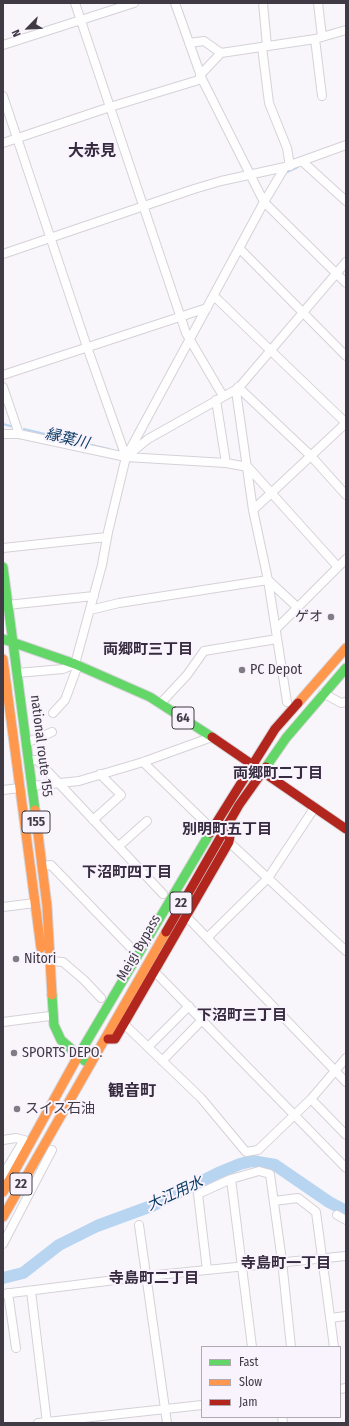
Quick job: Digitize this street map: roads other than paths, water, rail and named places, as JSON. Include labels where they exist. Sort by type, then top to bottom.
[{"type":"main road","name":"national route 155","points":[[3,567],[47,906],[54,1025],[61,1040],[77,1057]]},
{"type":"main road","name":"64","points":[[3,639],[76,665],[150,697],[212,737],[346,829]]},
{"type":"main road","name":"22","points":[[275,729],[280,712],[287,702],[344,644]]},
{"type":"main road","name":"Meigi Bypass","points":[[3,1192],[90,1034],[209,832],[275,729],[344,644]]},
{"type":"main road","name":"national route 155","points":[[3,659],[19,788],[50,1016],[54,1035],[66,1052],[89,1064]]},
{"type":"main road","name":"Meigi Bypass","points":[[3,1217],[102,1040],[229,822],[262,771],[323,692],[346,668]]},
{"type":"main road","name":"22","points":[[102,1040],[115,1039],[124,1024],[229,842],[232,830],[229,822]]},
{"type":"main road","points":[[194,841],[209,832]]},
{"type":"main road","name":"22","points":[[103,995],[132,949],[165,891]]},
{"type":"main road","points":[[87,1022],[90,1034]]},
{"type":"main road","points":[[52,1150],[79,1102],[77,1085]]},
{"type":"main road","points":[[24,1140],[35,1134]]},
{"type":"street","points":[[75,3],[180,316],[190,340],[220,398],[226,463]]},
{"type":"street","points":[[3,45],[80,19],[134,3]]},
{"type":"street","points":[[175,3],[201,77],[264,202],[346,283]]},
{"type":"street","points":[[53,713],[65,700],[76,665],[102,565],[126,457],[264,202],[288,166],[287,148],[269,103],[263,3]]},
{"type":"street","points":[[318,3],[322,96]]},
{"type":"street","points":[[3,143],[201,77],[221,53],[319,38],[346,30]]},
{"type":"street","points":[[189,43],[204,41],[221,53]]},
{"type":"street","points":[[3,96],[87,347],[126,457]]},
{"type":"street","points":[[3,254],[220,181],[303,162],[346,145]]},
{"type":"street","points":[[303,162],[346,201]]},
{"type":"street","points":[[239,248],[346,356]]},
{"type":"street","points":[[126,457],[148,439],[237,388],[346,262]]},
{"type":"street","points":[[214,296],[346,423],[254,510]]},
{"type":"street","points":[[3,375],[207,308]]},
{"type":"street","points":[[3,387],[19,434]]},
{"type":"street","points":[[237,388],[311,456],[346,495]]},
{"type":"street","points":[[237,388],[236,391],[254,510],[268,580],[287,702]]},
{"type":"street","points":[[3,434],[19,434],[126,457],[226,463],[248,467],[338,566]]},
{"type":"street","points":[[3,548],[107,537]]},
{"type":"street","points":[[276,629],[346,559]]},
{"type":"street","points":[[268,580],[297,607]]},
{"type":"street","points":[[90,610],[119,603],[268,580]]},
{"type":"street","points":[[7,605],[94,596]]},
{"type":"street","points":[[160,704],[186,675],[204,651],[277,639]]},
{"type":"street","points":[[17,673],[62,669],[76,665]]},
{"type":"street","points":[[323,692],[341,703],[346,702]]},
{"type":"street","points":[[26,743],[52,732]]},
{"type":"street","points":[[32,786],[79,781],[143,762],[212,737]]},
{"type":"street","points":[[28,760],[37,760],[93,820],[165,891]]},
{"type":"street","points":[[143,762],[209,832]]},
{"type":"street","points":[[93,820],[121,795],[100,774]]},
{"type":"street","points":[[3,790],[19,788]]},
{"type":"street","points":[[207,938],[268,878],[315,807]]},
{"type":"street","points":[[119,846],[147,821]]},
{"type":"street","points":[[229,842],[346,951]]},
{"type":"street","points":[[42,866],[51,865],[132,949]]},
{"type":"street","points":[[3,907],[35,903]]},
{"type":"street","points":[[186,916],[346,1082]]},
{"type":"street","points":[[50,961],[63,962],[103,995]]},
{"type":"street","points":[[154,971],[203,1019],[244,1065],[346,1168]]},
{"type":"street","points":[[148,1047],[189,1006]]},
{"type":"street","points":[[3,1022],[50,1016]]},
{"type":"street","points":[[162,1061],[203,1019]]},
{"type":"street","points":[[124,1024],[201,1098],[246,1152],[258,1150],[311,1099],[346,1058]]},
{"type":"street","points":[[311,1099],[346,1135]]},
{"type":"street","points":[[3,1140],[16,1138],[24,1140],[3,1175]]},
{"type":"street","points":[[3,1244],[52,1150]]},
{"type":"street","points":[[207,1270],[198,1194],[231,1179],[259,1171],[270,1174],[282,1261],[291,1346]]},
{"type":"street","points":[[231,1179],[252,1346]]},
{"type":"street","points":[[274,1201],[298,1198],[316,1212],[334,1346]]},
{"type":"street","points":[[337,1215],[346,1220]]},
{"type":"street","points":[[139,1225],[167,1423]]},
{"type":"street","points":[[16,1348],[5,1294],[147,1276],[282,1261],[346,1256]]},
{"type":"street","points":[[31,1291],[47,1422]]},
{"type":"street","points":[[330,1318],[346,1316]]},
{"type":"street","points":[[38,1423],[201,1405]]},
{"type":"waterway","name":"縁葉川","points":[[285,173],[298,167]]},
{"type":"waterway","name":"縁葉川","points":[[3,424],[14,427]]},
{"type":"waterway","name":"縁葉川","points":[[24,429],[109,449]]},
{"type":"waterway","name":"大江用水","points":[[3,1278],[23,1273],[59,1245],[97,1226],[154,1205],[218,1173],[252,1161],[275,1165],[329,1202],[346,1211]]},
{"type":"place","name":"ゲオ","points":[[331,617]]},
{"type":"place","name":"PC Depot","points":[[242,670]]},
{"type":"place","name":"Nitori","points":[[16,959]]},
{"type":"place","name":"SPORTS DEPO.","points":[[14,1053]]},
{"type":"place","name":"スイス石油","points":[[17,1109]]},
{"type":"district","name":"大赤見","points":[[92,152]]},
{"type":"district","name":"両郷町三丁目","points":[[148,650]]},
{"type":"district","name":"両郷町二丁目","points":[[278,774]]},
{"type":"district","name":"別明町五丁目","points":[[227,830]]},
{"type":"district","name":"下沼町四丁目","points":[[127,873]]},
{"type":"district","name":"下沼町三丁目","points":[[242,1016]]},
{"type":"district","name":"観音町","points":[[132,1092]]},
{"type":"district","name":"寺島町一丁目","points":[[286,1264]]},
{"type":"district","name":"寺島町二丁目","points":[[154,1279]]}]
